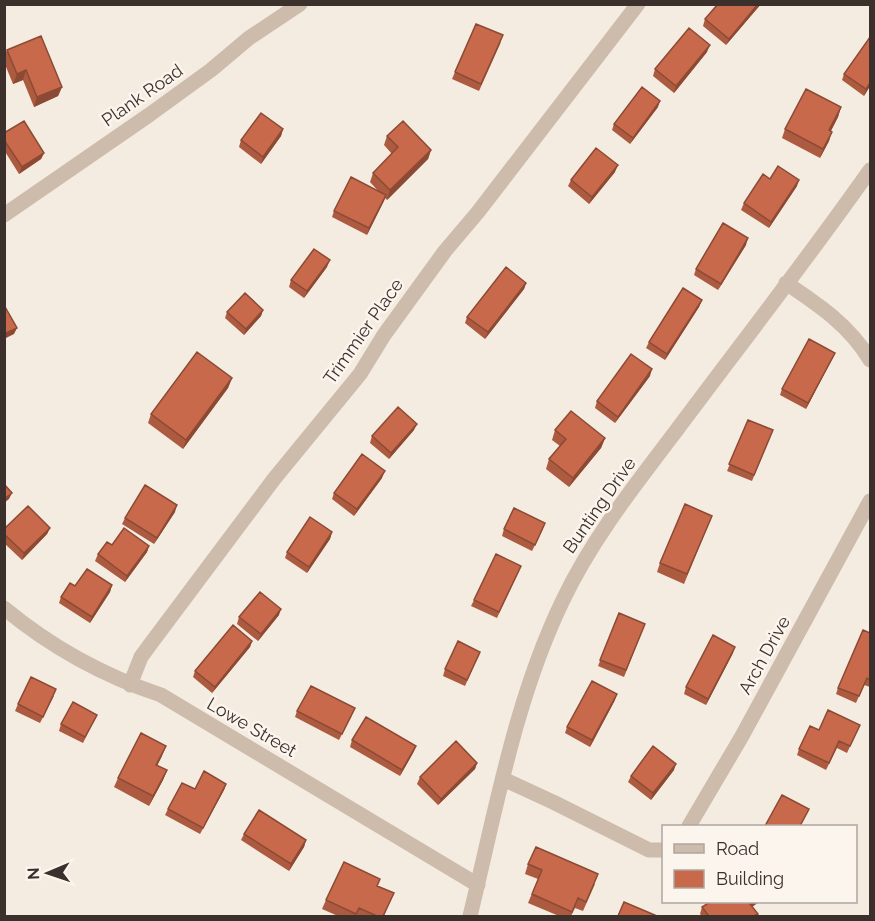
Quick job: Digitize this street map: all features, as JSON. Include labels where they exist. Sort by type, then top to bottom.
[{"type":"street","name":"Plank Road","points":[[4,215],[149,115],[211,70],[249,38],[300,4]]},
{"type":"street","name":"Trimmier Place","points":[[130,685],[141,657],[152,642],[274,479],[360,374],[384,335],[445,251],[486,202],[638,4]]},
{"type":"street","name":"Bunting Drive","points":[[470,916],[514,735],[543,645],[582,561],[635,486],[870,170]]},
{"type":"street","points":[[786,284],[837,318],[870,360]]},
{"type":"street","name":"Arch Drive","points":[[689,825],[742,736],[870,501]]},
{"type":"street","name":"Lowe Street","points":[[4,608],[45,640],[107,675],[161,695],[478,885]]},
{"type":"street","points":[[503,779],[649,850],[662,850]]},
{"type":"building","points":[[718,4],[758,4],[729,39],[705,19]]},
{"type":"building","points":[[476,24],[503,35],[481,84],[455,72]]},
{"type":"building","points":[[689,28],[710,45],[676,86],[655,69]]},
{"type":"building","points":[[41,36],[62,87],[37,97],[26,70],[17,74],[7,50]]},
{"type":"building","points":[[870,37],[870,83],[866,89],[844,74]]},
{"type":"building","points":[[642,87],[660,101],[633,138],[614,124]]},
{"type":"building","points":[[806,89],[841,107],[829,130],[832,132],[823,149],[785,129]]},
{"type":"building","points":[[261,113],[283,129],[263,157],[241,140]]},
{"type":"building","points":[[24,121],[44,153],[22,167],[4,140],[4,133]]},
{"type":"building","points":[[403,121],[431,150],[390,190],[373,173],[398,147],[387,136]]},
{"type":"building","points":[[596,148],[618,165],[592,197],[571,180]]},
{"type":"building","points":[[778,166],[799,180],[771,222],[744,203],[763,174],[770,179]]},
{"type":"building","points":[[351,177],[386,195],[369,228],[334,211]]},
{"type":"building","points":[[723,223],[748,238],[721,284],[696,269]]},
{"type":"building","points":[[314,249],[330,260],[307,291],[291,280]]},
{"type":"building","points":[[506,267],[526,283],[488,332],[467,317]]},
{"type":"building","points":[[683,288],[702,300],[667,354],[649,342]]},
{"type":"building","points":[[245,293],[263,310],[246,329],[227,312]]},
{"type":"building","points":[[4,305],[17,328],[4,334]]},
{"type":"building","points":[[809,339],[835,353],[808,403],[782,389]]},
{"type":"building","points":[[197,352],[232,378],[186,440],[151,414]]},
{"type":"building","points":[[631,354],[652,369],[618,417],[597,401]]},
{"type":"building","points":[[398,407],[417,424],[391,453],[372,436]]},
{"type":"building","points":[[571,411],[605,438],[573,478],[549,459],[566,439],[555,430]]},
{"type":"building","points":[[748,420],[773,430],[754,475],[729,464]]},
{"type":"building","points":[[362,454],[385,471],[357,509],[334,493]]},
{"type":"building","points":[[4,484],[12,493],[4,499]]},
{"type":"building","points":[[145,485],[177,505],[157,538],[125,518]]},
{"type":"building","points":[[685,504],[712,516],[687,574],[660,563]]},
{"type":"building","points":[[28,506],[50,528],[24,553],[4,534],[4,529]]},
{"type":"building","points":[[514,508],[545,523],[535,545],[504,529]]},
{"type":"building","points":[[310,517],[332,532],[309,567],[287,552]]},
{"type":"building","points":[[124,528],[149,546],[127,576],[98,554],[107,542],[112,545]]},
{"type":"building","points":[[496,554],[521,566],[499,612],[474,600]]},
{"type":"building","points":[[87,569],[112,585],[92,617],[61,597],[70,583],[75,586]]},
{"type":"building","points":[[260,592],[281,609],[261,634],[239,617]]},
{"type":"building","points":[[619,613],[645,624],[626,670],[600,660]]},
{"type":"building","points":[[233,625],[252,641],[215,687],[195,671]]},
{"type":"building","points":[[863,630],[870,633],[870,680],[867,678],[859,696],[838,688]]},
{"type":"building","points":[[713,635],[735,647],[708,699],[686,687]]},
{"type":"building","points":[[458,641],[480,652],[467,680],[445,669]]},
{"type":"building","points":[[31,677],[56,689],[43,717],[18,704]]},
{"type":"building","points":[[592,681],[617,694],[592,740],[567,727]]},
{"type":"building","points":[[311,686],[355,708],[342,734],[297,711]]},
{"type":"building","points":[[73,702],[97,715],[85,737],[61,724]]},
{"type":"building","points":[[828,710],[860,725],[850,746],[839,741],[829,763],[799,749],[810,726],[819,730]]},
{"type":"building","points":[[366,717],[416,746],[402,770],[352,740]]},
{"type":"building","points":[[141,733],[166,746],[156,765],[167,770],[153,796],[118,778]]},
{"type":"building","points":[[456,741],[477,763],[441,799],[420,777]]},
{"type":"building","points":[[653,746],[676,764],[653,793],[631,776]]},
{"type":"building","points":[[204,771],[226,784],[203,828],[168,809],[182,783],[195,789]]},
{"type":"building","points":[[782,795],[809,809],[801,825],[766,825]]},
{"type":"building","points":[[259,810],[306,840],[291,864],[244,834]]},
{"type":"building","points":[[536,847],[598,874],[586,902],[578,898],[572,912],[532,894],[542,870],[528,864]]},
{"type":"building","points":[[344,862],[380,879],[377,886],[394,893],[383,916],[377,916],[359,908],[356,914],[326,900]]},
{"type":"building","points":[[624,902],[657,916],[618,916]]},
{"type":"building","points":[[708,903],[752,903],[750,904],[758,914],[754,916],[709,916],[702,907]]}]
